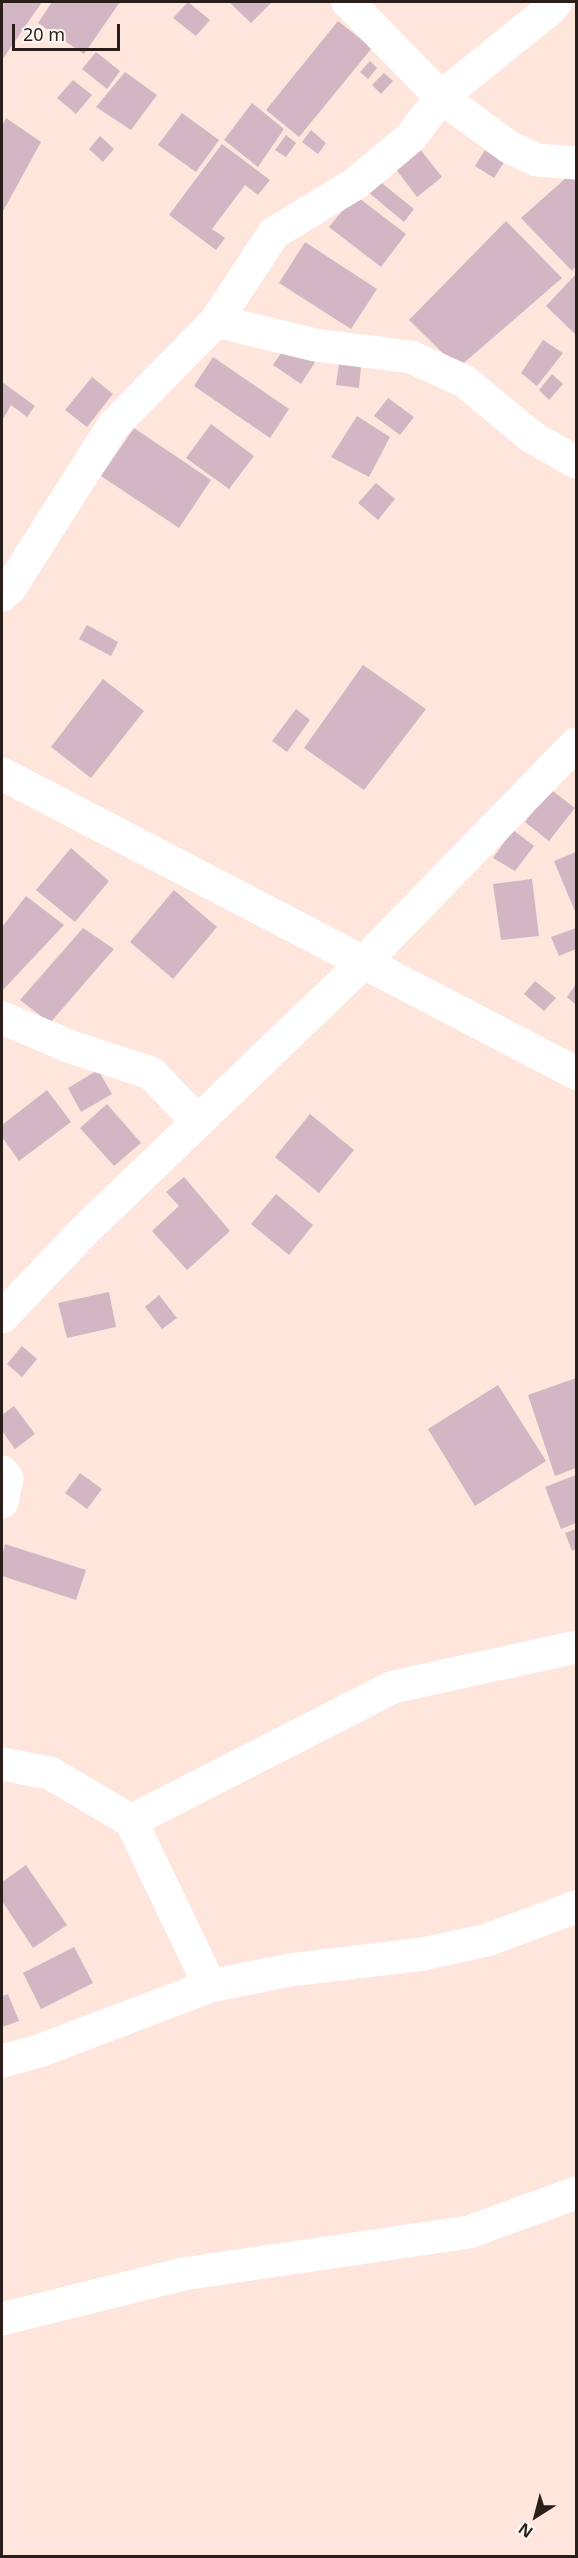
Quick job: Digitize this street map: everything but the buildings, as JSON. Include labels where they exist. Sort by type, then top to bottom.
[{"type":"street","points":[[348,2],[441,97],[509,147],[537,160],[576,163]]},
{"type":"street","points":[[2,595],[10,588],[113,426],[216,321],[274,233],[355,184],[411,137],[441,97],[556,2]]},
{"type":"street","points":[[216,321],[315,345],[411,357],[464,381],[532,437],[576,462]]},
{"type":"street","points":[[2,1317],[84,1231],[364,962],[576,744]]},
{"type":"street","points":[[2,774],[576,1073]]},
{"type":"street","points":[[2,1018],[71,1047],[151,1073],[198,1122]]},
{"type":"street","points":[[2,1472],[7,1478],[2,1502]]},
{"type":"street","points":[[131,1821],[393,1687],[576,1647]]},
{"type":"street","points":[[2,1764],[50,1773],[131,1821],[210,1986]]},
{"type":"street","points":[[2,2061],[39,2051],[210,1986],[290,1970],[423,1954],[487,1940],[576,1907]]},
{"type":"street","points":[[2,2319],[183,2274],[468,2232],[576,2193]]}]
